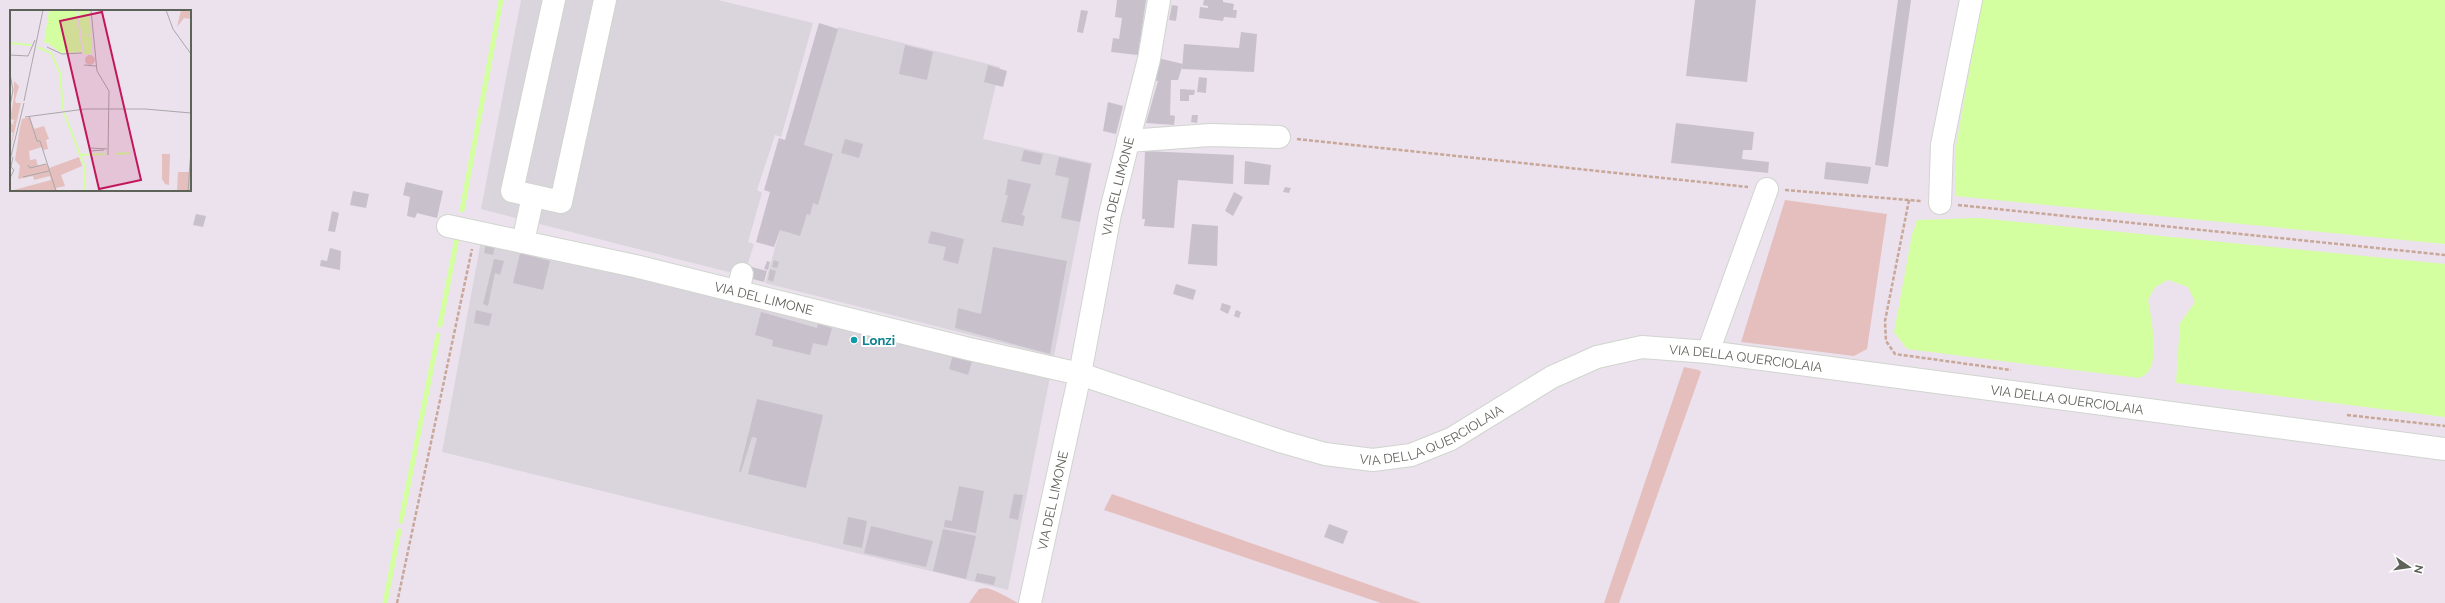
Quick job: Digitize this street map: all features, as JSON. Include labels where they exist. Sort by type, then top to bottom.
[{"type":"street","points":[[554,0],[512,191],[561,202],[606,0]]},
{"type":"street","name":"VIA DEL LIMONE","points":[[1030,603],[1080,374],[1110,214],[1149,59],[1159,0]]},
{"type":"street","points":[[1940,203],[1942,145],[1971,0]]},
{"type":"street","points":[[1128,141],[1210,135],[1279,137]]},
{"type":"street","points":[[1708,352],[1767,189]]},
{"type":"street","points":[[523,242],[533,196]]},
{"type":"street","name":"VIA DEL LIMONE","points":[[448,226],[635,266],[740,283],[969,349],[1080,374]]},
{"type":"street","name":"VIA DELLA QUERCIOLAIA","points":[[1080,374],[1290,444],[1325,454],[1373,460],[1411,455],[1451,439],[1552,377],[1597,357],[1642,347],[1708,352],[2445,450]]},
{"type":"path","points":[[1279,137],[1767,189],[1909,200],[1885,321],[1886,341],[1895,354],[2013,371]]},
{"type":"path","points":[[1940,203],[2445,255]]},
{"type":"path","points":[[397,603],[476,232]]},
{"type":"path","points":[[2343,414],[2445,426]]},
{"type":"shaded area","points":[[521,0],[718,0],[813,23],[781,137],[775,135],[757,190],[762,193],[748,242],[754,244],[744,276],[481,209]]},
{"type":"shaded area","points":[[1982,0],[2445,0],[2445,244],[1956,196],[1955,152]]},
{"type":"shaded area","points":[[838,27],[1000,67],[983,139],[1092,163],[1054,356],[765,283]]},
{"type":"shaded area","points":[[1785,200],[1887,214],[1867,349],[1854,356],[1741,342]]},
{"type":"shaded area","points":[[1979,218],[2445,264],[2445,417],[2176,383],[2180,323],[2195,302],[2188,287],[2168,280],[2155,287],[2148,300],[2154,338],[2153,359],[2151,367],[2147,373],[2139,378],[1907,349],[1894,332],[1912,235],[1917,220]]},
{"type":"shaded area","points":[[485,238],[1050,377],[1008,590],[442,452],[481,241]]},
{"type":"shaded area","points":[[1684,367],[1699,370],[1701,372],[1619,603],[1604,603]]},
{"type":"shaded area","points":[[1112,494],[1421,603],[1381,603],[1104,510]]},
{"type":"shaded area","points":[[986,588],[998,592],[1018,603],[969,603],[979,589]]},
{"type":"building","points":[[1117,0],[1146,0],[1138,55],[1111,52],[1113,38],[1119,39],[1122,18],[1115,17]]},
{"type":"building","points":[[1204,0],[1223,0],[1223,2],[1234,4],[1233,10],[1237,10],[1236,18],[1224,17],[1223,21],[1199,18],[1200,7],[1208,8],[1208,6],[1203,5]]},
{"type":"building","points":[[1695,0],[1756,0],[1747,82],[1686,76]]},
{"type":"building","points":[[1898,0],[1911,0],[1888,167],[1875,165]]},
{"type":"building","points":[[1172,5],[1178,6],[1176,21],[1169,20]]},
{"type":"building","points":[[1081,10],[1088,11],[1083,33],[1077,32]]},
{"type":"building","points":[[819,23],[838,29],[804,145],[833,154],[818,205],[813,203],[810,215],[807,214],[800,236],[780,230],[774,247],[756,242],[770,192],[764,190],[779,138],[785,140]]},
{"type":"building","points":[[1241,32],[1257,34],[1254,72],[1182,69],[1184,44],[1239,48]]},
{"type":"building","points":[[905,45],[933,52],[927,80],[899,74]]},
{"type":"building","points":[[1158,58],[1183,64],[1178,80],[1171,80],[1170,115],[1175,116],[1174,125],[1146,123],[1158,81],[1153,80]]},
{"type":"building","points":[[988,65],[1007,71],[1003,87],[984,82]]},
{"type":"building","points":[[1199,77],[1207,78],[1206,93],[1197,92]]},
{"type":"building","points":[[1180,89],[1195,90],[1194,95],[1189,95],[1189,101],[1180,101]]},
{"type":"building","points":[[1108,102],[1123,106],[1116,134],[1103,131]]},
{"type":"building","points":[[1192,115],[1198,115],[1197,123],[1191,122]]},
{"type":"building","points":[[1676,123],[1754,132],[1752,150],[1743,150],[1742,159],[1769,162],[1768,173],[1671,163]]},
{"type":"building","points":[[845,139],[863,144],[859,158],[841,153]]},
{"type":"building","points":[[1024,150],[1043,154],[1040,165],[1021,161]]},
{"type":"building","points":[[1145,151],[1234,155],[1233,184],[1178,180],[1174,228],[1144,226],[1145,219],[1142,219]]},
{"type":"building","points":[[1059,157],[1091,164],[1080,222],[1061,218],[1069,178],[1055,175]]},
{"type":"building","points":[[1245,161],[1271,165],[1269,185],[1244,184]]},
{"type":"building","points":[[1826,162],[1871,167],[1868,184],[1824,179]]},
{"type":"building","points":[[1008,179],[1031,184],[1022,215],[1025,216],[1023,226],[1001,222],[1008,195],[1005,195]]},
{"type":"building","points":[[406,182],[443,191],[437,218],[417,213],[415,218],[407,216],[410,197],[403,195]]},
{"type":"building","points":[[1285,187],[1291,188],[1289,193],[1283,192]]},
{"type":"building","points":[[353,191],[369,194],[366,208],[350,205]]},
{"type":"building","points":[[1234,192],[1243,197],[1233,216],[1225,211]]},
{"type":"building","points":[[332,211],[339,213],[335,232],[328,231]]},
{"type":"building","points":[[196,214],[206,216],[203,227],[193,225]]},
{"type":"building","points":[[1192,224],[1218,226],[1217,266],[1188,264]]},
{"type":"building","points":[[931,231],[964,239],[958,264],[943,260],[946,247],[928,243]]},
{"type":"building","points":[[486,243],[495,246],[493,255],[484,253]]},
{"type":"building","points":[[993,247],[1067,261],[1050,354],[955,328],[958,308],[981,314]]},
{"type":"building","points":[[330,248],[341,251],[340,270],[320,266],[321,260],[327,261]]},
{"type":"building","points":[[520,253],[550,261],[543,290],[513,283]]},
{"type":"building","points":[[494,259],[504,261],[500,275],[495,273],[488,306],[483,304]]},
{"type":"building","points":[[774,260],[779,262],[777,268],[772,267]]},
{"type":"building","points":[[767,261],[770,262],[768,270],[764,269]]},
{"type":"building","points":[[752,267],[767,271],[764,282],[749,278]]},
{"type":"building","points":[[770,269],[776,271],[773,282],[768,280]]},
{"type":"building","points":[[1176,284],[1196,290],[1193,300],[1173,294]]},
{"type":"building","points":[[1222,303],[1231,306],[1228,314],[1220,310]]},
{"type":"building","points":[[476,310],[492,314],[489,326],[474,323]]},
{"type":"building","points":[[1236,310],[1241,312],[1239,318],[1234,316]]},
{"type":"building","points":[[761,312],[817,328],[818,324],[832,328],[827,346],[813,343],[810,355],[772,346],[773,340],[755,335]]},
{"type":"building","name":"Lonzi","points":[[851,335],[859,337],[857,345],[849,343]]},
{"type":"building","points":[[953,355],[972,361],[968,375],[949,369]]},
{"type":"building","points":[[757,399],[823,415],[806,488],[748,474],[757,438],[752,437],[741,472],[739,472]]},
{"type":"building","points":[[959,486],[984,491],[976,533],[944,527],[945,520],[952,521]]},
{"type":"building","points":[[1014,494],[1023,495],[1018,520],[1009,518]]},
{"type":"building","points":[[848,517],[867,521],[862,548],[843,544]]},
{"type":"building","points":[[1329,524],[1348,531],[1343,544],[1324,537]]},
{"type":"building","points":[[871,526],[933,541],[926,567],[864,553]]},
{"type":"building","points":[[943,529],[976,536],[966,579],[933,571]]},
{"type":"building","points":[[977,573],[996,577],[994,585],[975,581]]},
{"type":"waterway","points":[[462,210],[501,0]]},
{"type":"waterway","points":[[440,325],[457,238]]},
{"type":"waterway","points":[[401,521],[438,335]]},
{"type":"waterway","points":[[385,603],[399,531]]},
{"type":"place","name":"Lonzi","points":[[854,340]]}]
